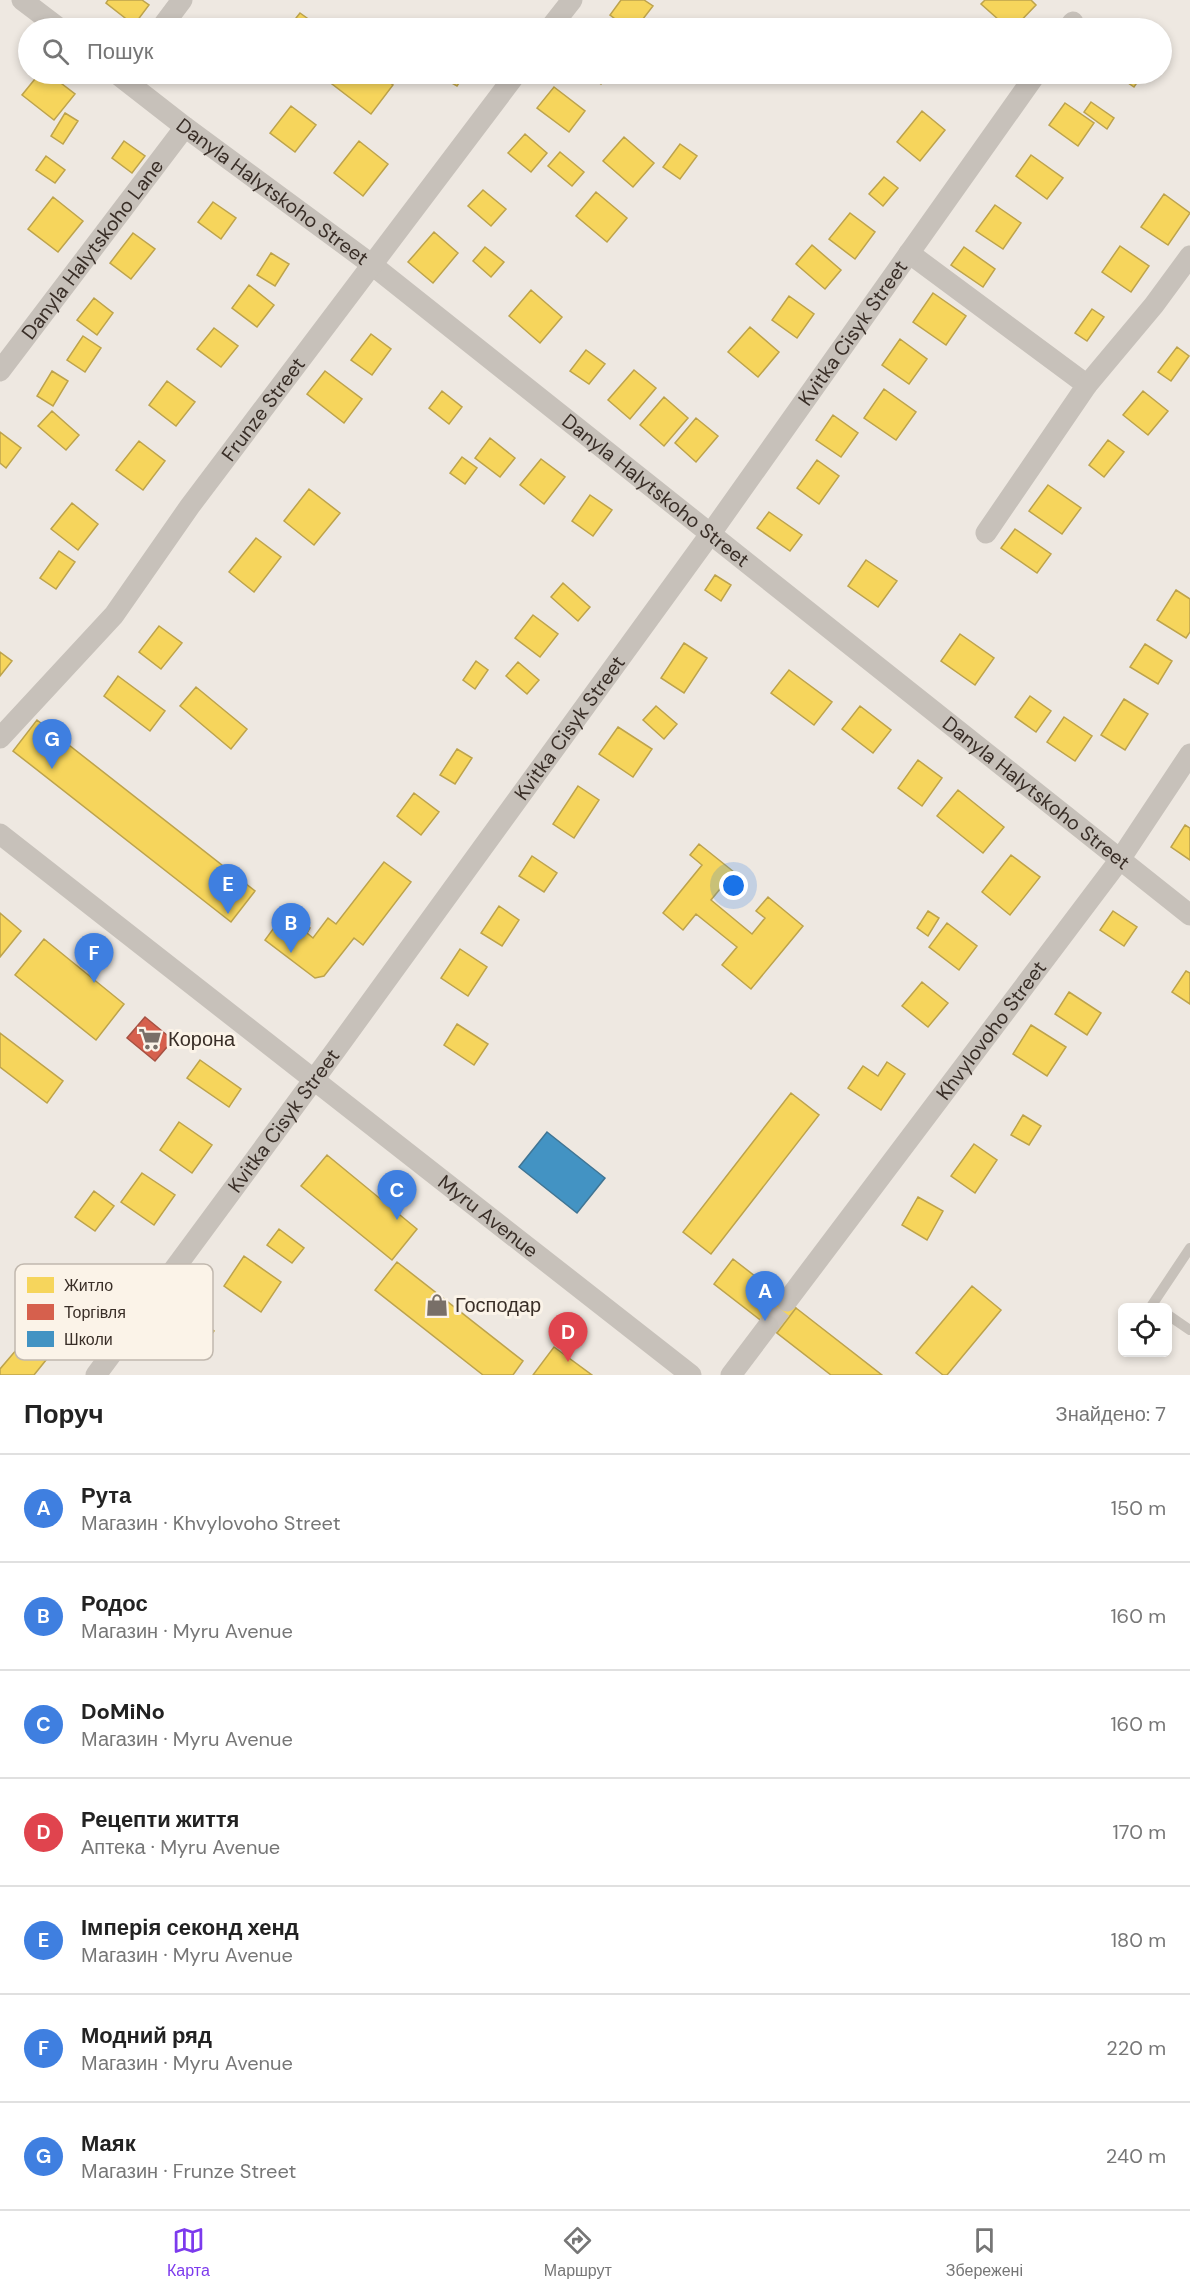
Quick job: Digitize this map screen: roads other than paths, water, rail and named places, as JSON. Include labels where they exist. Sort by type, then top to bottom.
[{"type":"street","points":[[22,0],[46,18]]},
{"type":"street","points":[[168,18],[182,0]]},
{"type":"street","points":[[558,18],[572,0]]},
{"type":"street","name":"Danyla Halytskoho Street","points":[[134,84],[185,127],[371,264],[1190,915]]},
{"type":"street","name":"Frunze Street","points":[[0,738],[114,615],[190,506],[508,84]]},
{"type":"street","name":"Kvitka Cisyk Street","points":[[178,1264],[711,532],[1029,84]]},
{"type":"street","name":"Danyla Halytskoho Lane","points":[[0,371],[185,127]]},
{"type":"street","points":[[909,253],[1087,385]]},
{"type":"street","points":[[986,533],[1087,385],[1154,305],[1190,256]]},
{"type":"street","name":"Khvylovoho Street","points":[[787,1301],[1121,858],[1190,754]]},
{"type":"street","name":"Myru Avenue","points":[[0,834],[691,1375]]},
{"type":"street","points":[[731,1375],[768,1326]]},
{"type":"street","name":"Kvitka Cisyk Street","points":[[96,1375],[107,1360]]},
{"type":"lane","points":[[1153,1303],[1190,1248]]},
{"type":"lane","points":[[1172,1318],[1190,1330]]},
{"type":"tunnel","points":[[768,1326],[787,1301]]},
{"type":"place","name":"Маяк","points":[[52,769]]},
{"type":"place","name":"Імперія секонд хенд","points":[[228,914]]},
{"type":"place","name":"Родос","points":[[291,953]]},
{"type":"place","name":"Модний ряд","points":[[94,983]]},
{"type":"place","name":"Корона","points":[[150,1039]]},
{"type":"place","name":"DoMiNo","points":[[397,1220]]},
{"type":"place","name":"Господар","points":[[437,1305]]},
{"type":"place","name":"Рута","points":[[765,1321]]},
{"type":"place","name":"Рецепти життя","points":[[568,1362]]}]
